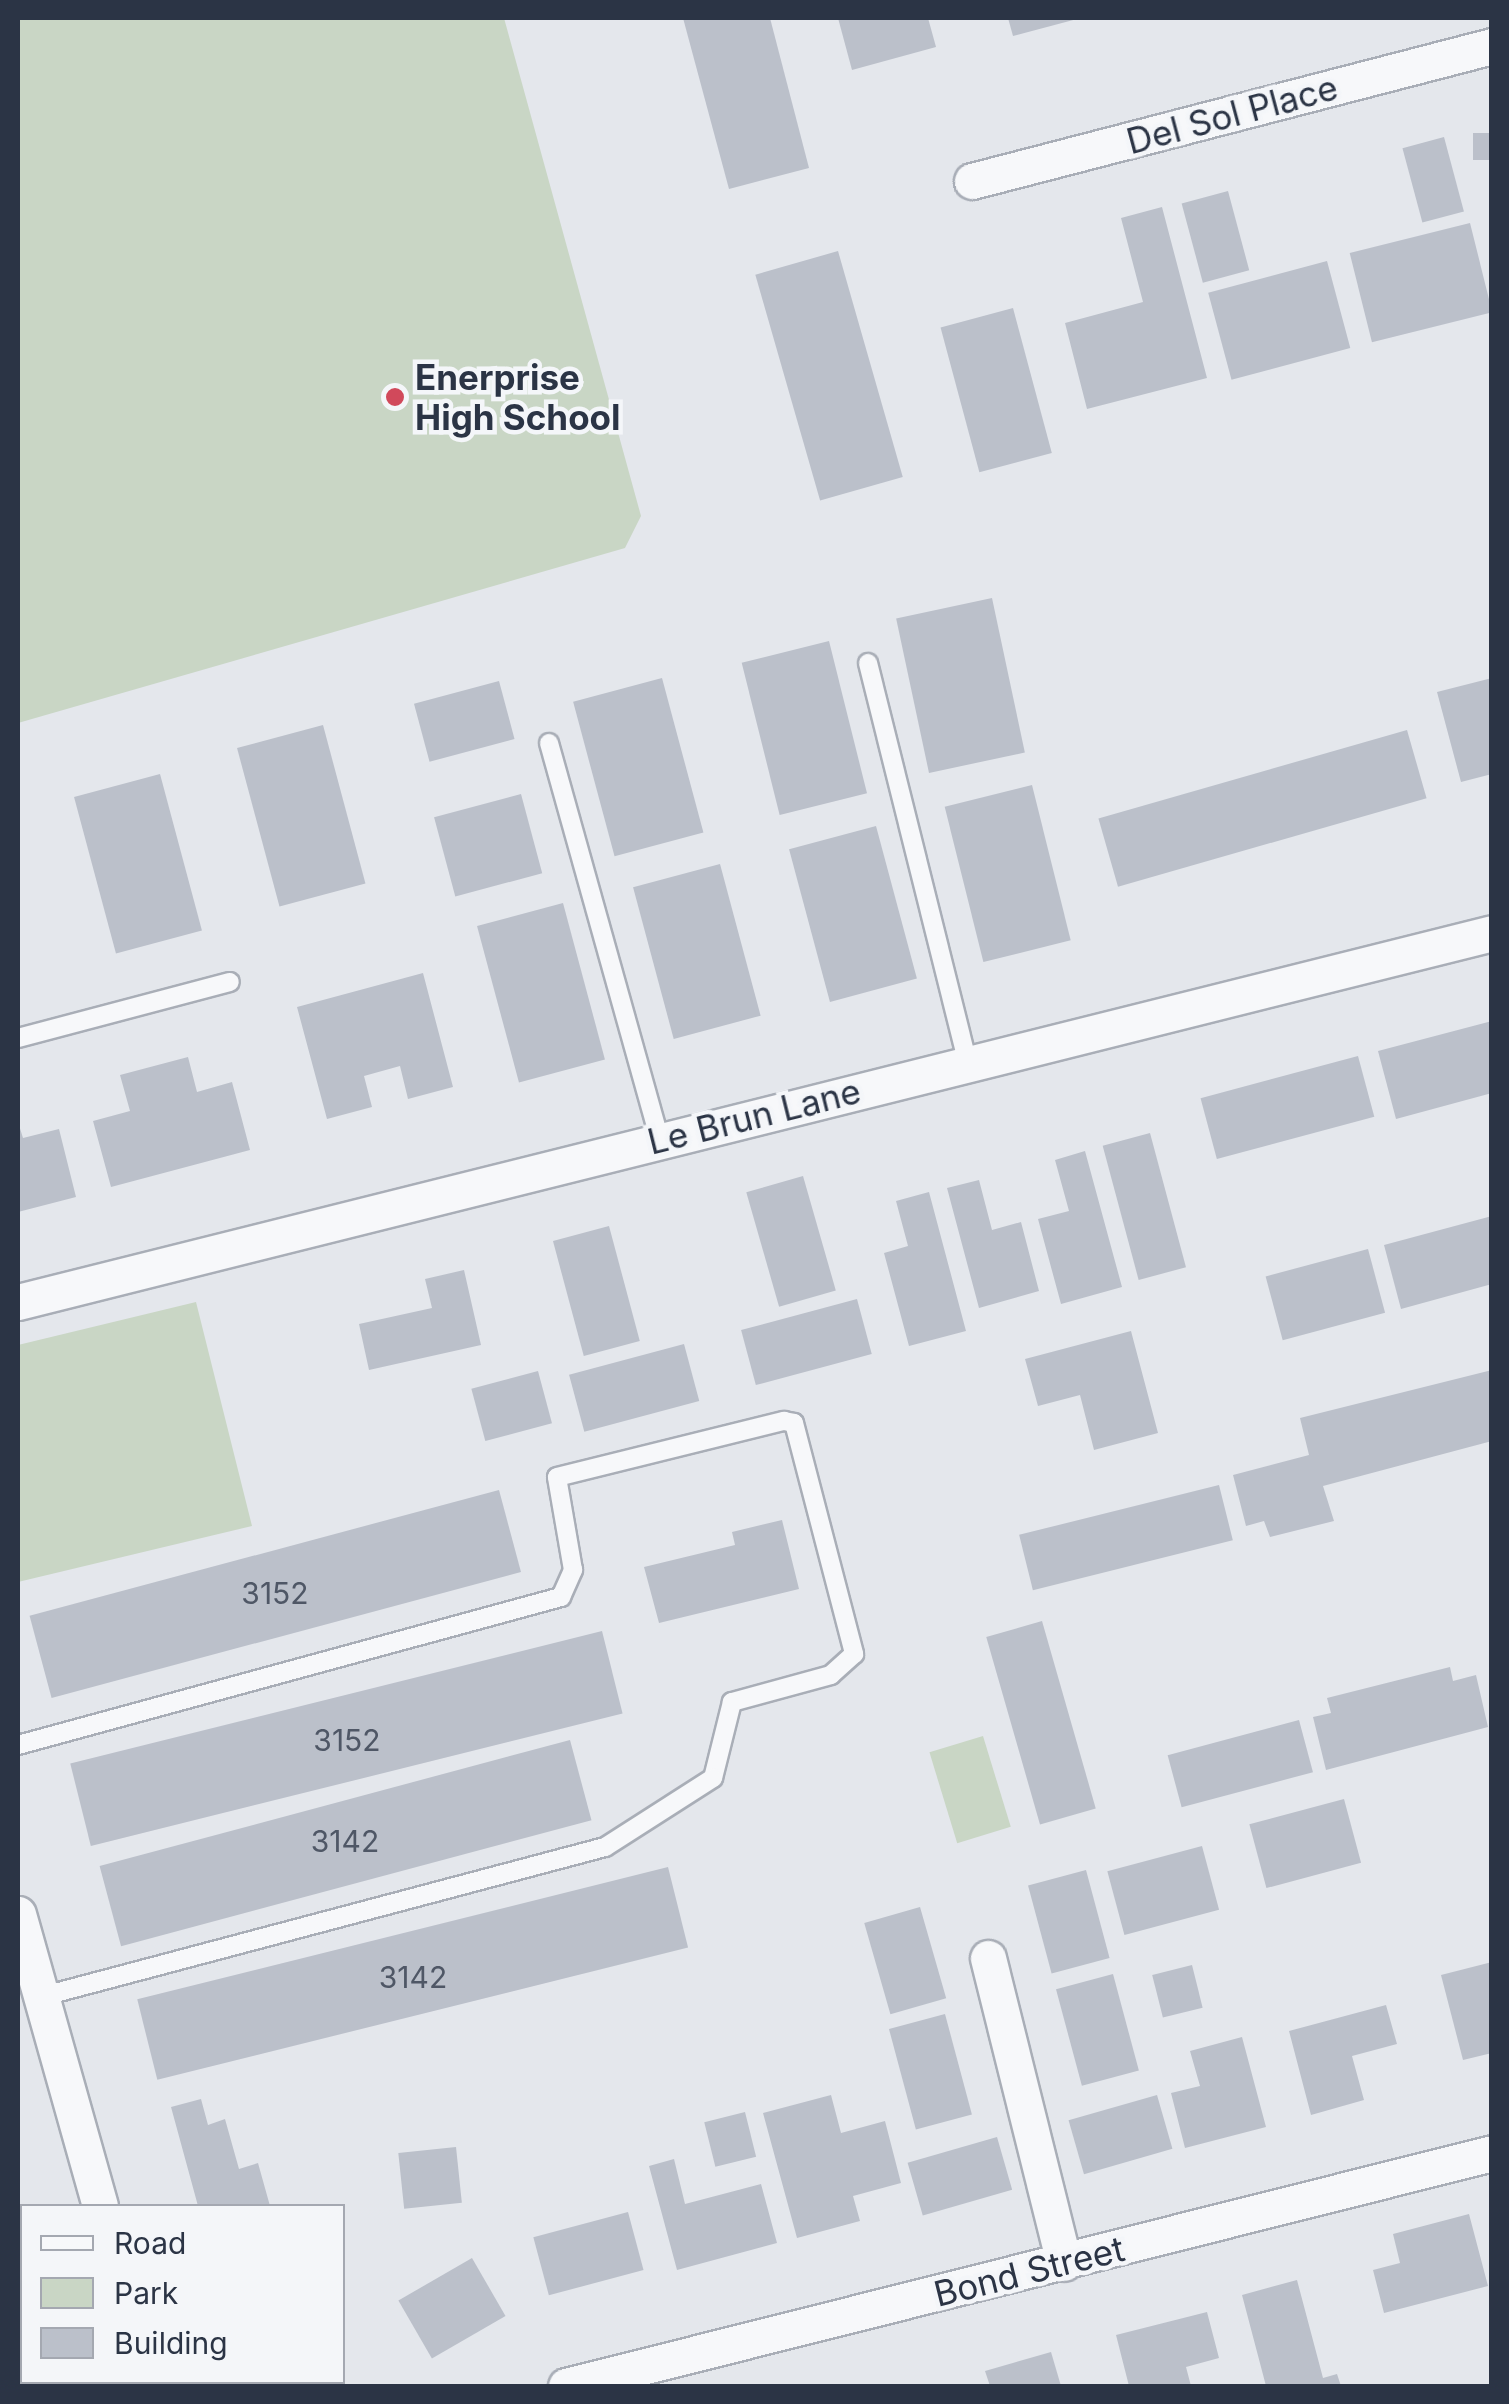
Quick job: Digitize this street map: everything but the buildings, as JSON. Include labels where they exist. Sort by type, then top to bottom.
[{"type":"street","name":"Del Sol Place","points":[[972,182],[1492,46]]},
{"type":"street","name":"Le Brun Lane","points":[[18,1302],[659,1138],[1492,933]]},
{"type":"street","points":[[18,1914],[99,2204]]},
{"type":"street","points":[[988,1958],[1064,2263]]},
{"type":"street","name":"Bond Street","points":[[566,2386],[1492,2153]]},
{"type":"lane","points":[[868,664],[968,1064]]},
{"type":"lane","points":[[550,744],[659,1138]]},
{"type":"lane","points":[[18,1038],[230,982]]},
{"type":"lane","points":[[18,1745],[561,1597],[574,1570],[557,1477],[784,1421],[794,1423],[854,1654],[831,1675],[732,1702],[713,1778],[605,1847],[40,1996]]},
{"type":"green space","name":"Enerprise High School","points":[[18,18],[504,18],[641,516],[625,548],[18,723]]},
{"type":"green space","points":[[196,1302],[252,1526],[18,1582],[18,1345]]},
{"type":"green space","points":[[983,1736],[1011,1827],[957,1843],[929,1752]]},
{"type":"place","name":"Enerprise High School","points":[[395,397]]}]
